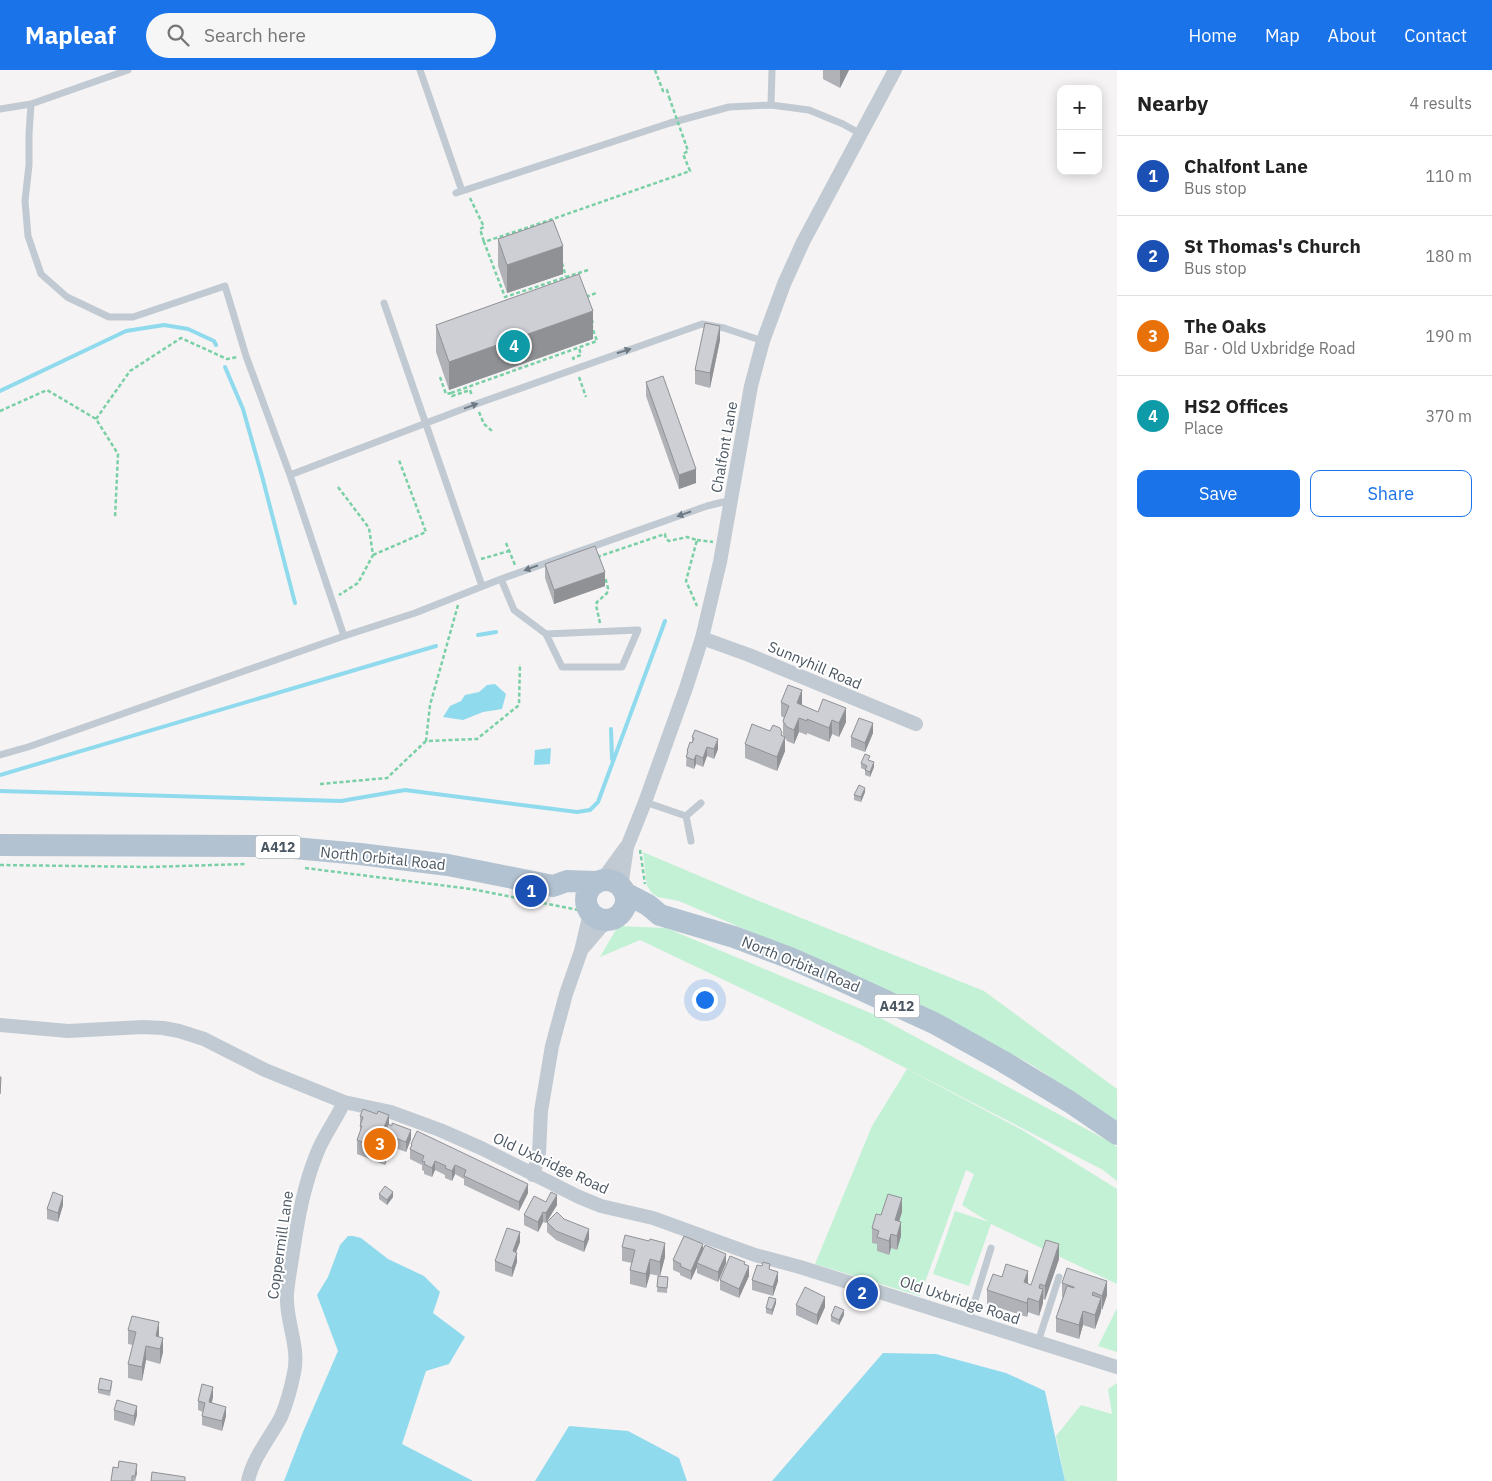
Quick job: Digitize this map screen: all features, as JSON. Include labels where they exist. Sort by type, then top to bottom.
[{"type":"main road","name":"North Orbital Road","points":[[0,845],[272,846],[360,854],[448,865],[553,886],[588,910]]},
{"type":"main road","name":"North Orbital Road","points":[[553,886],[567,881],[611,886],[648,905],[660,915],[734,937],[848,983],[934,1023],[1004,1062],[1070,1102],[1117,1134]]},
{"type":"main road","points":[[611,886],[626,900],[625,907],[615,918],[604,920],[595,917],[588,910],[585,900],[590,887],[611,886]]},
{"type":"main road","name":"North Orbital Road","points":[[615,918],[644,918],[660,915]]},
{"type":"street","name":"Chalfont Lane","points":[[611,886],[645,802],[702,638],[720,562],[751,386],[763,341],[784,284],[803,242],[895,70]]},
{"type":"street","name":"Sunnyhill Road","points":[[702,638],[749,655],[916,724]]},
{"type":"street","name":"Chalfont Lane","points":[[611,886],[627,847]]},
{"type":"street","points":[[533,1175],[539,1154],[541,1111],[552,1046],[566,994],[581,951],[588,910]]},
{"type":"street","points":[[581,951],[601,927],[615,918]]},
{"type":"street","name":"Old Uxbridge Road","points":[[0,1025],[68,1031],[143,1027],[179,1031],[204,1040],[265,1070],[344,1102],[391,1112],[440,1130],[481,1148],[579,1198],[601,1206],[661,1220],[755,1255],[800,1267],[1117,1367]]},
{"type":"street","name":"Coppermill Lane","points":[[248,1481],[257,1457],[281,1416],[295,1370],[292,1329],[287,1311],[287,1295],[297,1225],[302,1198],[317,1151],[344,1102]]},
{"type":"lane","points":[[0,109],[31,104],[128,70]]},
{"type":"lane","points":[[420,70],[461,191],[670,123],[729,107],[771,104],[809,110],[843,124],[861,134]]},
{"type":"lane","points":[[771,104],[772,70]]},
{"type":"lane","points":[[31,104],[29,165],[25,201],[28,236],[41,274],[67,297],[109,317],[133,317],[224,286],[246,356],[290,475],[344,636]]},
{"type":"lane","points":[[384,304],[482,586]]},
{"type":"lane","points":[[290,475],[425,422],[702,324],[763,341]]},
{"type":"lane","points":[[0,755],[28,747],[415,612],[501,579],[707,506],[731,502]]},
{"type":"lane","points":[[501,579],[514,610],[546,634],[562,667],[622,667],[638,630],[546,634]]},
{"type":"lane","points":[[645,802],[686,816]]},
{"type":"lane","points":[[686,816],[701,803]]},
{"type":"lane","points":[[686,816],[691,840]]},
{"type":"lane","points":[[969,1320],[991,1248]]},
{"type":"lane","points":[[1038,1342],[1059,1277]]},
{"type":"path","points":[[484,242],[690,171],[683,154],[688,151],[667,90],[662,91],[655,70]]},
{"type":"path","points":[[461,191],[484,227],[480,229],[504,297],[588,270]]},
{"type":"path","points":[[560,258],[566,277]]},
{"type":"path","points":[[519,292],[522,300]]},
{"type":"path","points":[[584,297],[596,293]]},
{"type":"path","points":[[451,393],[597,341],[591,324],[593,323],[590,314]]},
{"type":"path","points":[[96,419],[130,371],[181,338],[227,359],[246,356]]},
{"type":"path","points":[[0,411],[47,390],[96,419],[118,454],[116,518]]},
{"type":"path","points":[[373,555],[426,532],[399,460]]},
{"type":"path","points":[[332,600],[358,583],[373,555],[369,528],[338,487]]},
{"type":"path","points":[[588,560],[665,534],[666,539],[670,541],[687,537],[697,540],[686,581],[699,609],[708,613]]},
{"type":"path","points":[[506,542],[515,565],[535,558],[538,566]]},
{"type":"path","points":[[474,562],[509,551]]},
{"type":"path","points":[[598,556],[600,564]]},
{"type":"path","points":[[602,631],[596,605],[607,593],[608,588],[603,572]]},
{"type":"path","points":[[320,784],[387,778],[426,741],[430,705],[461,594]]},
{"type":"path","points":[[426,741],[477,739],[519,705],[520,664]]},
{"type":"path","points":[[0,865],[149,867],[256,864]]},
{"type":"path","points":[[304,868],[471,890],[588,910]]},
{"type":"green space","points":[[643,852],[749,897],[984,991],[1117,1089],[1117,1121],[1032,1065],[943,1018],[679,901],[658,897],[647,886]]},
{"type":"green space","points":[[618,926],[666,928],[873,1014],[1112,1143],[1117,1147],[1117,1181],[1103,1170],[859,1044],[640,940],[600,957]]},
{"type":"green space","points":[[907,1069],[1024,1131],[1117,1189],[1117,1284],[991,1224],[969,1286],[933,1274],[955,1211],[989,1222],[962,1205],[974,1174],[966,1170],[920,1296],[815,1264],[872,1126]]},
{"type":"green space","points":[[1117,1308],[1117,1352],[1098,1346]]},
{"type":"green space","points":[[1117,1383],[1117,1481],[1065,1481],[1056,1436],[1081,1405],[1112,1414],[1108,1389]]},
{"type":"water","points":[[495,684],[506,694],[502,709],[483,712],[463,720],[443,717],[450,706],[461,701],[465,695],[479,692],[487,685]]},
{"type":"water","points":[[551,748],[550,764],[534,765],[535,750]]},
{"type":"water","points":[[348,1236],[361,1238],[388,1259],[424,1276],[440,1292],[433,1313],[465,1337],[449,1364],[426,1371],[402,1444],[473,1481],[284,1481],[338,1351],[317,1295],[328,1277],[340,1245]]},
{"type":"water","points":[[883,1353],[936,1354],[1006,1373],[1045,1391],[1065,1481],[772,1481]]},
{"type":"water","points":[[569,1426],[628,1431],[679,1458],[687,1481],[535,1481]]},
{"type":"building","points":[[553,220],[563,246],[507,265],[498,239]]},
{"type":"building","points":[[579,274],[593,311],[449,362],[436,325]]},
{"type":"building","points":[[705,323],[720,326],[710,373],[695,370]]},
{"type":"building","points":[[663,376],[696,469],[679,475],[646,382]]},
{"type":"building","points":[[595,546],[605,572],[554,590],[545,564]]},
{"type":"building","points":[[788,685],[802,690],[797,703],[818,712],[823,699],[846,708],[839,723],[832,720],[829,728],[807,719],[807,721],[799,718],[794,730],[787,727],[783,721],[789,706],[781,702]]},
{"type":"building","points":[[859,718],[873,723],[865,743],[851,737]]},
{"type":"building","points":[[752,724],[770,731],[773,725],[780,728],[781,735],[785,737],[777,757],[745,744]]},
{"type":"building","points":[[695,730],[718,739],[714,749],[707,747],[703,758],[696,755],[694,760],[686,757],[690,742],[692,743],[694,738],[692,737]]},
{"type":"building","points":[[865,754],[870,756],[868,760],[874,762],[870,772],[865,770],[867,766],[861,763]]},
{"type":"building","points":[[859,785],[865,788],[861,797],[854,795]]},
{"type":"building","points":[[363,1109],[377,1114],[378,1111],[389,1115],[383,1130],[388,1142],[385,1151],[357,1140],[362,1126],[360,1126],[363,1117],[360,1116]]},
{"type":"building","points":[[392,1123],[411,1130],[406,1142],[395,1138],[394,1142],[387,1140],[385,1134],[388,1124],[392,1126]]},
{"type":"building","points":[[417,1131],[528,1184],[519,1202],[464,1176],[466,1170],[455,1165],[452,1171],[435,1161],[432,1168],[424,1164],[425,1162],[422,1161],[424,1156],[410,1149]]},
{"type":"building","points":[[385,1186],[393,1192],[387,1200],[379,1194]]},
{"type":"building","points":[[53,1192],[63,1196],[58,1213],[47,1209]]},
{"type":"building","points":[[551,1192],[557,1195],[546,1213],[543,1212],[538,1222],[524,1215],[534,1196],[546,1202]]},
{"type":"building","points":[[888,1194],[902,1198],[895,1220],[901,1222],[897,1236],[891,1234],[889,1241],[877,1237],[879,1231],[872,1228],[876,1214],[881,1215]]},
{"type":"building","points":[[557,1212],[564,1219],[589,1229],[584,1242],[556,1231],[547,1222]]},
{"type":"building","points":[[507,1228],[520,1232],[513,1251],[517,1253],[512,1268],[495,1261]]},
{"type":"building","points":[[625,1235],[665,1243],[660,1262],[650,1259],[646,1274],[630,1270],[635,1250],[622,1247]]},
{"type":"building","points":[[684,1236],[703,1244],[691,1271],[673,1260]]},
{"type":"building","points":[[1046,1240],[1059,1244],[1045,1286],[1040,1284],[1039,1288],[1043,1289],[1039,1302],[1028,1298],[1027,1303],[987,1290],[993,1274],[1002,1277],[1006,1264],[1028,1271],[1024,1282],[1031,1285]]},
{"type":"building","points":[[705,1245],[726,1254],[718,1272],[697,1263]]},
{"type":"building","points":[[730,1256],[745,1262],[744,1264],[749,1266],[739,1289],[720,1280]]},
{"type":"building","points":[[763,1262],[770,1264],[769,1269],[778,1272],[773,1287],[752,1280],[757,1265],[762,1266]]},
{"type":"building","points":[[1067,1268],[1107,1281],[1102,1296],[1093,1292],[1092,1295],[1101,1298],[1095,1315],[1083,1311],[1079,1325],[1056,1318],[1067,1286],[1074,1288],[1062,1283]]},
{"type":"building","points":[[658,1276],[668,1277],[667,1288],[657,1287]]},
{"type":"building","points":[[805,1287],[825,1297],[817,1315],[796,1305]]},
{"type":"building","points":[[769,1297],[776,1299],[772,1310],[766,1308]]},
{"type":"building","points":[[835,1306],[844,1310],[839,1320],[831,1316]]},
{"type":"building","points":[[132,1316],[159,1322],[156,1336],[163,1338],[160,1349],[146,1346],[142,1367],[128,1364],[136,1332],[128,1330]]},
{"type":"building","points":[[100,1378],[112,1381],[110,1391],[98,1389]]},
{"type":"building","points":[[202,1384],[213,1387],[209,1402],[226,1407],[222,1421],[202,1416],[205,1403],[198,1401]]},
{"type":"building","points":[[117,1400],[137,1406],[134,1416],[114,1410]]},
{"type":"building","points":[[119,1461],[137,1464],[132,1481],[111,1481],[113,1467],[118,1468]]},
{"type":"building","points":[[152,1472],[185,1477],[185,1481],[151,1481]]},
{"type":"waterway","points":[[0,391],[126,331],[164,325],[188,329],[214,341],[216,345]]},
{"type":"waterway","points":[[225,367],[243,409],[295,603]]},
{"type":"waterway","points":[[0,791],[341,801],[405,790],[577,812],[590,810],[598,802],[665,621]]},
{"type":"waterway","points":[[478,635],[496,632]]},
{"type":"waterway","points":[[0,775],[436,646]]},
{"type":"waterway","points":[[611,729],[612,759]]},
{"type":"place","name":"HS2 Offices","points":[[514,346]]},
{"type":"place","name":"Chalfont Lane","points":[[531,891]]},
{"type":"place","name":"The Oaks","points":[[380,1144]]},
{"type":"place","name":"St Thomas's Church","points":[[862,1293]]}]
